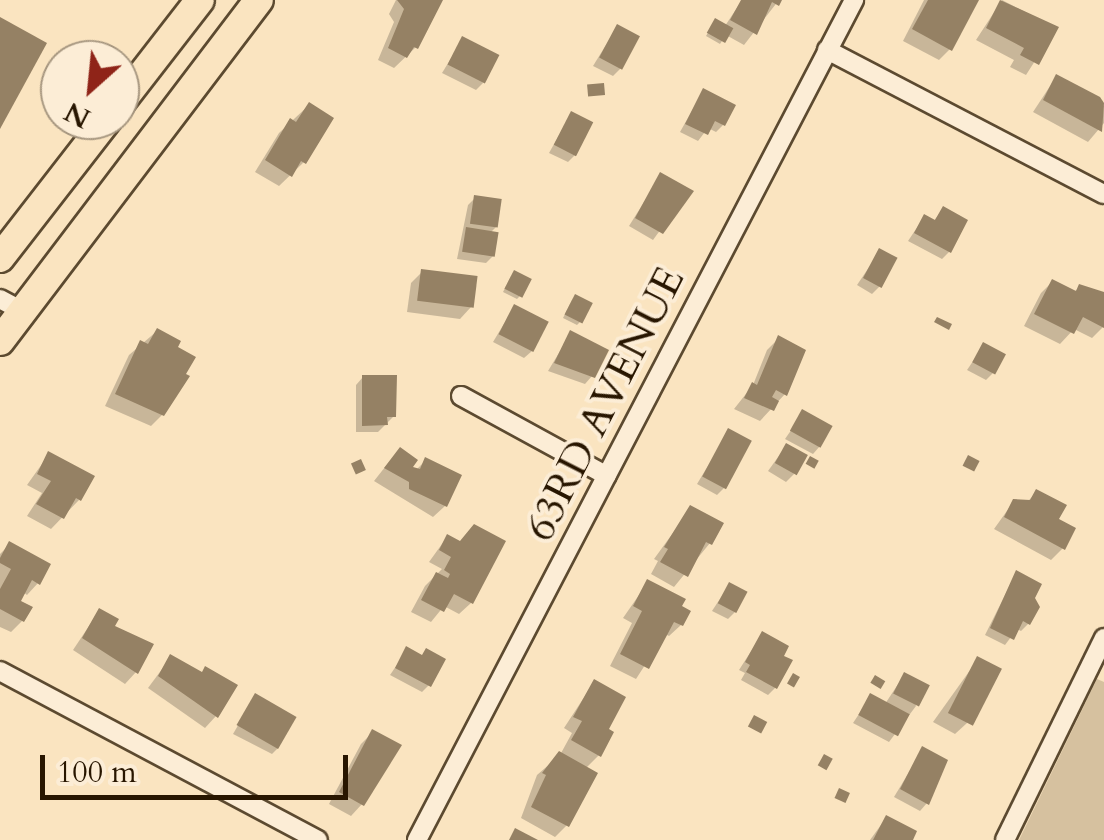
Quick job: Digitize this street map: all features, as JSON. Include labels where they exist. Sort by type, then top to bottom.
[{"type":"main road","points":[[140,77],[200,0]]},
{"type":"main road","points":[[0,341],[12,305],[260,0]]},
{"type":"main road","points":[[0,258],[91,140]]},
{"type":"street","name":"63RD AVENUE","points":[[417,840],[854,0]]},
{"type":"street","points":[[828,50],[1104,194]]},
{"type":"street","points":[[460,396],[607,476]]},
{"type":"street","points":[[1005,840],[1104,638]]},
{"type":"street","points":[[0,670],[318,840]]},
{"type":"shaded area","points":[[1097,679],[1104,682],[1104,840],[1019,840]]},
{"type":"building","points":[[397,0],[443,0],[418,49],[414,47],[407,58],[388,48],[404,9]]},
{"type":"building","points":[[741,0],[782,0],[779,6],[772,2],[757,35],[730,20]]},
{"type":"building","points":[[928,0],[979,0],[952,51],[912,29]]},
{"type":"building","points":[[1000,0],[1059,27],[1039,65],[1020,55],[1024,48],[986,28]]},
{"type":"building","points":[[0,17],[42,40],[40,56],[0,129]]},
{"type":"building","points":[[715,18],[733,28],[725,43],[707,33]]},
{"type":"building","points":[[617,24],[640,36],[622,70],[599,58]]},
{"type":"building","points":[[462,36],[499,55],[485,84],[447,65]]},
{"type":"building","points":[[1056,74],[1100,97],[1104,103],[1102,132],[1043,100]]},
{"type":"building","points":[[604,83],[605,95],[588,96],[587,84]]},
{"type":"building","points":[[703,88],[736,105],[725,126],[715,121],[708,135],[685,124]]},
{"type":"building","points":[[309,102],[334,118],[306,164],[301,161],[292,177],[265,160],[290,118],[296,122]]},
{"type":"building","points":[[571,111],[593,122],[576,156],[554,145]]},
{"type":"building","points":[[660,172],[694,191],[663,234],[635,218]]},
{"type":"building","points":[[474,195],[502,199],[498,228],[470,224]]},
{"type":"building","points":[[943,206],[968,220],[951,253],[914,233],[924,214],[935,220]]},
{"type":"building","points":[[466,227],[499,232],[495,257],[462,252]]},
{"type":"building","points":[[879,248],[898,258],[882,288],[863,278]]},
{"type":"building","points":[[421,269],[478,276],[474,308],[417,301]]},
{"type":"building","points":[[514,270],[532,279],[522,298],[504,289]]},
{"type":"building","points":[[1052,279],[1076,291],[1079,284],[1104,292],[1104,328],[1083,317],[1074,334],[1034,314]]},
{"type":"building","points":[[575,294],[593,303],[582,324],[565,314]]},
{"type":"building","points":[[514,304],[549,322],[533,352],[499,334]]},
{"type":"building","points":[[937,317],[952,324],[949,330],[934,322]]},
{"type":"building","points":[[157,328],[181,341],[178,347],[196,357],[186,374],[190,376],[164,416],[115,394],[140,340],[148,344]]},
{"type":"building","points":[[570,330],[609,350],[595,378],[554,363]]},
{"type":"building","points":[[778,335],[806,350],[787,396],[776,390],[772,397],[779,401],[774,411],[744,398],[752,382],[757,385]]},
{"type":"building","points":[[983,342],[1006,354],[995,375],[972,362]]},
{"type":"building","points":[[362,375],[397,375],[396,417],[387,417],[388,425],[362,426]]},
{"type":"building","points":[[802,409],[833,426],[820,448],[790,431]]},
{"type":"building","points":[[728,428],[752,441],[726,489],[702,477]]},
{"type":"building","points":[[786,443],[808,455],[797,475],[775,463]]},
{"type":"building","points":[[400,447],[418,460],[413,467],[420,469],[425,457],[462,475],[447,507],[409,489],[409,482],[384,468]]},
{"type":"building","points":[[48,451],[95,476],[81,501],[76,498],[64,519],[36,504],[51,481],[37,474]]},
{"type":"building","points":[[968,455],[980,461],[974,472],[963,466]]},
{"type":"building","points":[[810,456],[819,461],[814,469],[806,464]]},
{"type":"building","points":[[361,459],[366,470],[356,474],[351,463]]},
{"type":"building","points":[[1036,489],[1067,505],[1059,519],[1076,528],[1065,550],[1004,517],[1013,499],[1030,500]]},
{"type":"building","points":[[690,505],[724,523],[712,545],[706,542],[688,577],[660,562],[668,549],[664,547]]},
{"type":"building","points":[[474,524],[506,541],[473,604],[454,594],[444,612],[421,600],[436,572],[448,578],[450,574],[444,570],[451,557],[439,550],[447,534],[460,541]]},
{"type":"building","points":[[9,541],[51,564],[40,585],[32,580],[21,601],[33,607],[24,622],[0,609],[0,589],[11,569],[0,563],[0,558]]},
{"type":"building","points":[[1016,570],[1042,584],[1035,598],[1040,607],[1030,625],[1023,621],[1014,640],[990,628]]},
{"type":"building","points":[[647,579],[686,599],[682,606],[691,611],[683,626],[674,622],[649,669],[620,654],[642,611],[633,606]]},
{"type":"building","points":[[729,582],[748,592],[736,613],[718,603]]},
{"type":"building","points":[[99,608],[119,619],[115,626],[154,644],[138,674],[82,638]]},
{"type":"building","points":[[762,631],[789,646],[784,656],[793,660],[777,689],[746,672],[750,665],[745,662]]},
{"type":"building","points":[[406,646],[422,655],[426,648],[446,659],[431,687],[395,668]]},
{"type":"building","points":[[170,654],[202,672],[205,666],[238,685],[218,718],[158,676]]},
{"type":"building","points":[[977,656],[1002,669],[973,726],[948,713]]},
{"type":"building","points":[[904,672],[930,685],[919,707],[893,693]]},
{"type":"building","points":[[793,673],[800,677],[794,687],[787,683]]},
{"type":"building","points":[[875,675],[885,681],[881,689],[870,683]]},
{"type":"building","points":[[594,679],[626,697],[609,729],[614,732],[601,757],[571,740],[582,721],[573,717]]},
{"type":"building","points":[[255,693],[297,717],[278,749],[236,725]]},
{"type":"building","points":[[870,693],[910,714],[898,736],[858,715]]},
{"type":"building","points":[[754,715],[767,722],[761,734],[748,726]]},
{"type":"building","points":[[372,729],[402,745],[364,806],[339,792]]},
{"type":"building","points":[[922,746],[948,760],[929,805],[900,789]]},
{"type":"building","points":[[559,751],[598,773],[569,827],[531,807],[546,775],[542,773]]},
{"type":"building","points":[[824,754],[833,759],[826,770],[818,765]]},
{"type":"building","points":[[839,788],[850,793],[845,803],[835,798]]},
{"type":"building","points":[[886,815],[917,831],[913,840],[873,840]]},
{"type":"building","points":[[515,828],[538,840],[509,840]]}]
